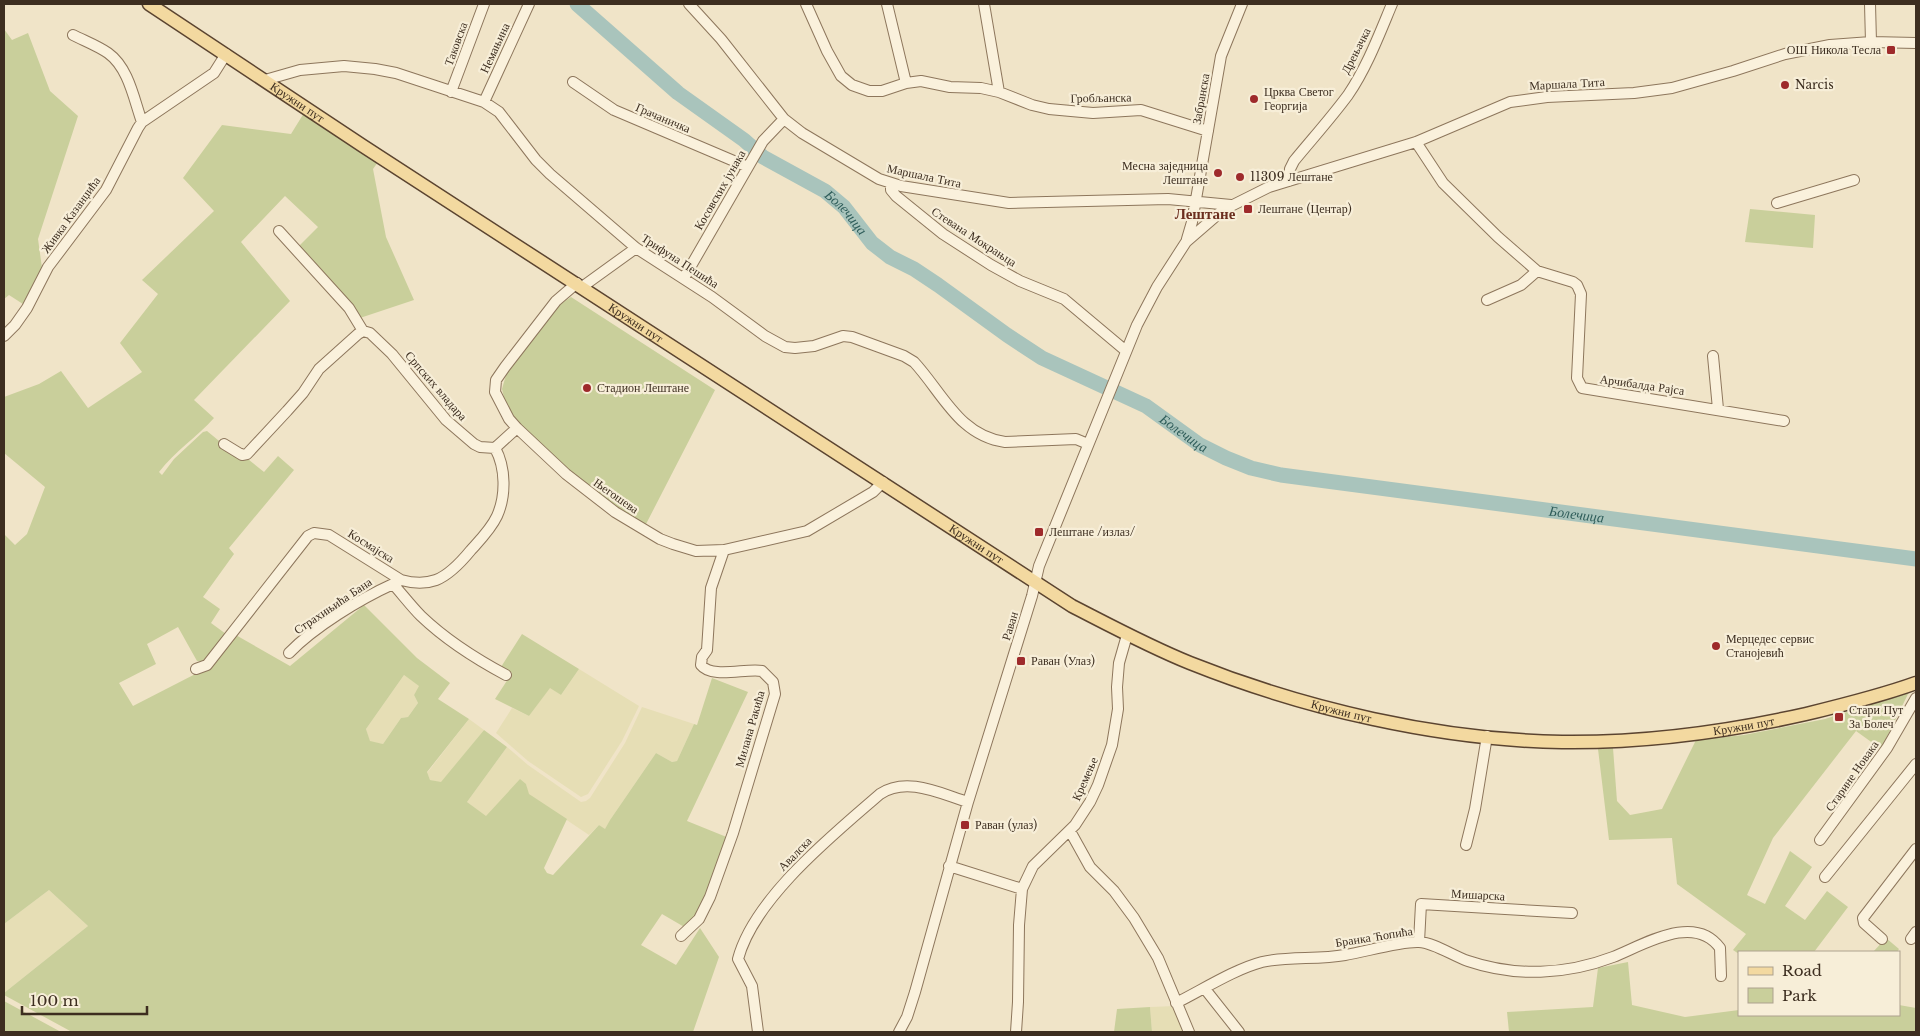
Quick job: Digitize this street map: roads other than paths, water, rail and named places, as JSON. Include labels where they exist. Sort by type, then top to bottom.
[{"type":"main road","name":"Кружни пут","points":[[149,4],[363,146],[1072,606],[1127,635],[1219,674],[1315,705],[1407,725],[1461,734],[1564,742],[1597,742],[1681,736],[1752,725],[1825,710],[1916,684]]},
{"type":"street","name":"Таковска","points":[[451,92],[484,4]]},
{"type":"street","name":"Немањина","points":[[484,102],[528,4]]},
{"type":"street","name":"Маршала Тита","points":[[689,4],[721,38],[784,118],[802,133],[867,174],[891,184],[1009,203],[1137,200],[1196,201],[1232,205],[1253,194],[1289,181],[1416,142],[1510,102],[1547,96],[1634,93],[1672,88],[1785,54],[1830,45],[1871,42],[1916,43]]},
{"type":"street","name":"Гробљанска","points":[[806,4],[827,51],[844,79],[858,87],[875,92],[906,83],[921,82],[950,87],[981,88],[1049,109],[1092,113],[1141,110],[1208,131]]},
{"type":"street","points":[[887,4],[906,83]]},
{"type":"street","points":[[984,4],[999,92]]},
{"type":"street","name":"Забранска","points":[[1196,201],[1221,56],[1242,4]]},
{"type":"street","name":"Дрењачка","points":[[1289,181],[1290,169],[1294,162],[1348,94],[1372,52],[1392,4]]},
{"type":"street","points":[[1870,4],[1871,42]]},
{"type":"street","points":[[73,35],[108,53],[118,62],[125,75],[142,122]]},
{"type":"street","name":"Живка Казанџића","points":[[4,336],[15,325],[27,308],[48,267],[106,190],[134,133],[142,122],[214,73],[226,54]]},
{"type":"street","name":"Трифуна Пешића","points":[[265,80],[300,70],[344,66],[375,69],[396,73],[484,102],[499,112],[536,160],[556,180],[636,248],[684,278],[765,336],[786,347],[805,348],[848,336],[910,359],[922,370],[959,420],[980,434],[996,441],[1037,442],[1076,439],[1088,444]]},
{"type":"street","name":"Грачаничка","points":[[573,82],[614,110],[748,167]]},
{"type":"street","name":"Косовских јунака","points":[[684,278],[760,146],[784,118]]},
{"type":"street","name":"Арчибалда Рајса","points":[[1416,142],[1444,183],[1522,260],[1537,271],[1567,279],[1577,285],[1580,290],[1576,378],[1582,388],[1784,421]]},
{"type":"street","points":[[1776,203],[1854,180]]},
{"type":"street","name":"Стевана Мокрањца","points":[[891,184],[891,190],[896,196],[943,234],[1020,281],[1064,299],[1126,351]]},
{"type":"street","name":"Раван","points":[[899,1032],[907,1017],[915,992],[949,866],[1032,596],[1042,556],[1107,402],[1137,325],[1157,287],[1186,242],[1190,232],[1196,201]]},
{"type":"street","name":"Раван","points":[[1186,242],[1214,217],[1232,205]]},
{"type":"street","name":"Српских владара","points":[[278,231],[350,308],[363,331],[370,333],[392,354],[446,420],[474,444],[480,447],[496,448]]},
{"type":"street","name":"Његошева","points":[[636,248],[556,301],[496,380],[495,392],[509,419],[517,428],[590,495],[660,539],[696,551],[724,550],[807,531],[873,492],[883,482]]},
{"type":"street","points":[[1487,300],[1521,285],[1537,271]]},
{"type":"street","points":[[224,444],[242,455],[247,454],[303,393],[319,369],[363,331]]},
{"type":"street","points":[[1713,356],[1718,409]]},
{"type":"street","points":[[496,448],[517,428]]},
{"type":"street","name":"Космајска","points":[[196,669],[207,664],[308,536],[314,533],[329,535],[397,582],[428,582],[444,576],[464,558],[491,526],[500,509],[504,479],[496,448]]},
{"type":"street","name":"Милана Ракића","points":[[681,936],[699,919],[710,897],[775,694],[773,682],[762,671],[707,671],[702,665],[702,657],[707,650],[711,588],[724,550]]},
{"type":"street","points":[[397,582],[421,616],[488,666],[506,675]]},
{"type":"street","name":"Страхињића Бана","points":[[289,654],[306,638],[341,613],[373,593],[397,582]]},
{"type":"street","name":"Кремење","points":[[1016,1032],[1022,889],[1033,866],[1070,831],[1090,802],[1110,753],[1118,709],[1117,687],[1120,663],[1127,635]]},
{"type":"street","name":"Старине Новака","points":[[1820,840],[1887,748],[1916,698]]},
{"type":"street","points":[[1466,845],[1475,809],[1487,736]]},
{"type":"street","points":[[1825,877],[1916,764]]},
{"type":"street","name":"Авалска","points":[[758,1032],[752,986],[738,959],[741,948],[761,913],[810,856],[880,794],[890,788],[902,786],[921,788],[968,802]]},
{"type":"street","points":[[1070,831],[1090,867],[1114,891],[1134,918],[1158,958],[1189,1032]]},
{"type":"street","points":[[1882,939],[1864,923],[1864,918],[1916,849]]},
{"type":"street","points":[[949,866],[1022,889]]},
{"type":"street","name":"Мишарска","points":[[1419,942],[1421,904],[1572,913]]},
{"type":"street","name":"Бранка Ћопића","points":[[1176,1003],[1243,969],[1264,962],[1342,956],[1419,942],[1430,944],[1457,957],[1486,966],[1524,971],[1550,971],[1571,970],[1590,965],[1668,934],[1696,933],[1710,939],[1720,948],[1721,976]]},
{"type":"street","points":[[1205,989],[1239,1032]]},
{"type":"waterway","name":"Болечица","points":[[577,4],[678,93],[744,140],[763,157],[825,191],[844,207],[872,243],[890,257],[914,269],[1042,358],[1146,406],[1200,445],[1226,458],[1251,468],[1281,475],[1916,559]]},
{"type":"place","name":"ОШ Никола Тесла","points":[[1891,50]]},
{"type":"place","name":"Narcis","points":[[1785,85]]},
{"type":"place","name":"Црква Светог Георгија","points":[[1254,99]]},
{"type":"place","name":"Месна заједница Лештане","points":[[1218,173]]},
{"type":"place","name":"11309 Лештане","points":[[1240,177]]},
{"type":"place","name":"Лештане (Центар)","points":[[1248,209]]},
{"type":"place","name":"Стадион Лештане","points":[[587,388]]},
{"type":"place","name":"Лештане /излаз/","points":[[1039,532]]},
{"type":"place","name":"Мерцедес сервис Станојевић","points":[[1716,646]]},
{"type":"place","name":"Раван (Улаз)","points":[[1021,661]]},
{"type":"place","name":"Стари Пут За Болеч","points":[[1839,717]]},
{"type":"place","name":"Раван (улаз)","points":[[965,825]]},
{"type":"district","name":"Лештане","points":[[1205,214]]}]
